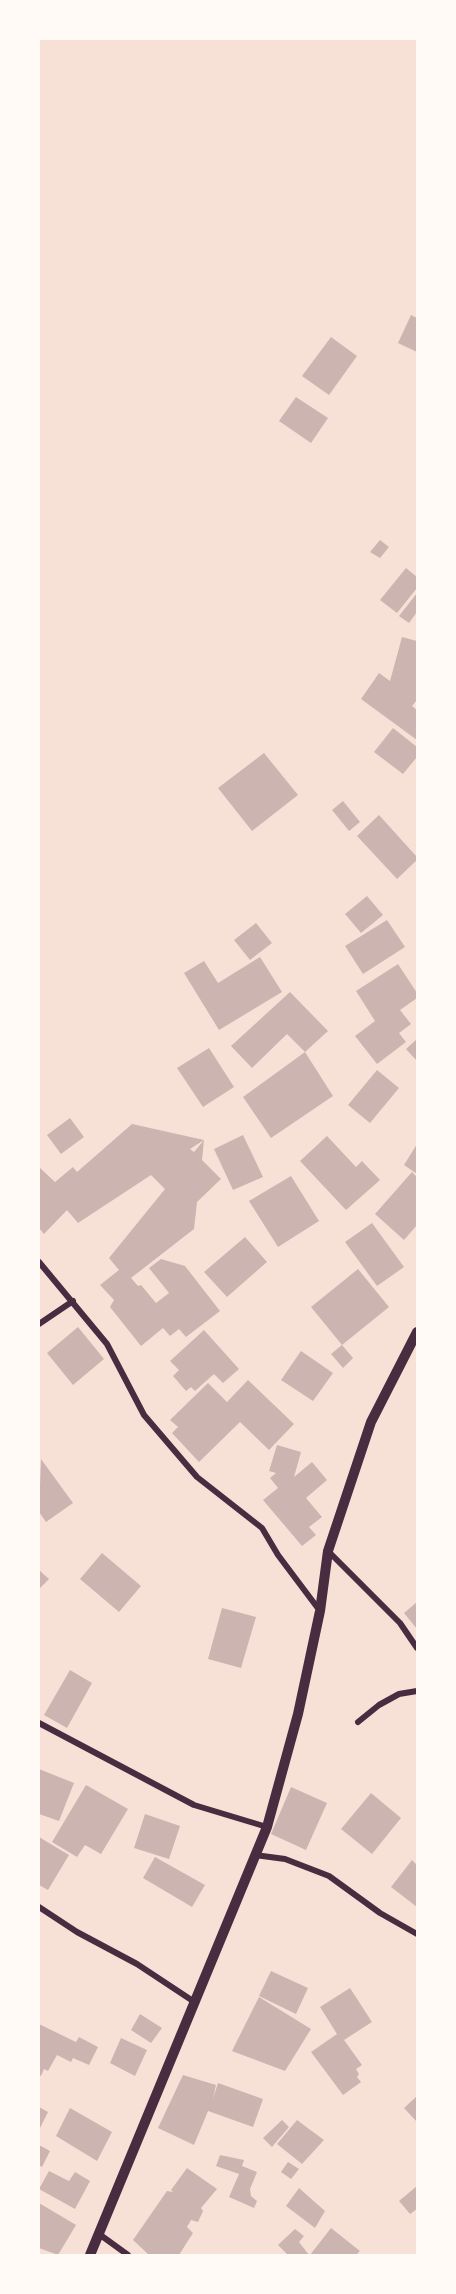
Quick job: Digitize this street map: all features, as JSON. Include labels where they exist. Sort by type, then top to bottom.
[{"type":"street","points":[[39,1262],[106,1344],[144,1416],[197,1477],[262,1528],[278,1555],[320,1611]]},
{"type":"street","points":[[39,1324],[73,1301]]},
{"type":"street","points":[[90,2255],[267,1827],[298,1714],[320,1611],[328,1551],[371,1422],[417,1332]]},
{"type":"street","points":[[328,1551],[400,1623],[417,1648]]},
{"type":"street","points":[[358,1722],[379,1705],[399,1694],[417,1691]]},
{"type":"street","points":[[39,1723],[194,1805],[267,1827]]},
{"type":"street","points":[[255,1855],[285,1859],[329,1876],[381,1913],[417,1934]]},
{"type":"street","points":[[39,1907],[77,1932],[137,1964],[196,2002]]},
{"type":"street","points":[[99,2234],[128,2255]]},
{"type":"building","points":[[411,315],[417,318],[417,352],[398,343]]},
{"type":"building","points":[[331,337],[357,356],[329,395],[302,376]]},
{"type":"building","points":[[296,397],[328,418],[311,443],[279,421]]},
{"type":"building","points":[[380,540],[389,547],[380,558],[370,552]]},
{"type":"building","points":[[406,568],[417,577],[417,588],[397,613],[380,600]]},
{"type":"building","points":[[417,593],[417,612],[409,623],[399,616]]},
{"type":"building","points":[[402,637],[417,641],[417,700],[412,706],[417,710],[417,740],[361,699],[379,673],[390,681]]},
{"type":"building","points":[[393,728],[417,747],[417,757],[403,774],[374,752]]},
{"type":"building","points":[[264,753],[298,795],[252,831],[218,788]]},
{"type":"building","points":[[343,801],[360,822],[349,831],[332,810]]},
{"type":"building","points":[[379,815],[417,857],[417,860],[397,879],[357,836]]},
{"type":"building","points":[[367,896],[383,915],[361,933],[345,914]]},
{"type":"building","points":[[387,920],[405,947],[363,974],[345,946]]},
{"type":"building","points":[[256,923],[272,943],[250,960],[234,940]]},
{"type":"building","points":[[260,957],[282,992],[219,1030],[184,973],[204,961],[218,983]]},
{"type":"building","points":[[398,964],[417,993],[417,998],[400,1010],[411,1024],[399,1033],[406,1042],[377,1064],[355,1036],[375,1021],[356,991]]},
{"type":"building","points":[[290,992],[328,1031],[305,1052],[287,1034],[252,1068],[231,1046]]},
{"type":"building","points":[[417,1039],[417,1061],[406,1049]]},
{"type":"building","points":[[209,1048],[234,1087],[203,1107],[177,1068]]},
{"type":"building","points":[[305,1052],[333,1096],[271,1138],[243,1097]]},
{"type":"building","points":[[377,1070],[399,1088],[370,1123],[348,1105]]},
{"type":"building","points":[[70,1118],[84,1137],[61,1154],[47,1135]]},
{"type":"building","points":[[132,1124],[204,1140],[202,1160],[221,1179],[197,1202],[194,1229],[131,1278],[138,1286],[141,1285],[156,1303],[169,1293],[149,1268],[161,1259],[185,1266],[220,1311],[186,1337],[179,1329],[170,1336],[163,1328],[141,1346],[110,1307],[114,1300],[100,1285],[119,1270],[109,1258],[165,1189],[151,1175],[78,1223],[67,1210],[44,1234],[39,1228],[39,1167],[55,1182],[73,1167],[77,1172]],"holes":[[[204,1140],[194,1152],[190,1149]]]},
{"type":"building","points":[[243,1135],[263,1177],[233,1190],[214,1149]]},
{"type":"building","points":[[327,1136],[356,1167],[362,1161],[380,1180],[346,1210],[300,1161]]},
{"type":"building","points":[[417,1144],[417,1174],[404,1165]]},
{"type":"building","points":[[412,1172],[417,1177],[417,1225],[404,1240],[375,1214]]},
{"type":"building","points":[[291,1176],[319,1221],[278,1247],[249,1201]]},
{"type":"building","points":[[372,1223],[404,1267],[377,1286],[345,1242]]},
{"type":"building","points":[[245,1237],[267,1262],[227,1297],[204,1272]]},
{"type":"building","points":[[358,1269],[389,1307],[342,1345],[311,1307]]},
{"type":"building","points":[[78,1327],[104,1359],[73,1385],[47,1353]]},
{"type":"building","points":[[204,1330],[239,1369],[223,1383],[214,1374],[195,1391],[191,1387],[186,1391],[173,1376],[179,1370],[170,1361]]},
{"type":"building","points":[[342,1345],[353,1358],[343,1368],[331,1354]]},
{"type":"building","points":[[301,1351],[333,1373],[313,1401],[281,1380]]},
{"type":"building","points":[[248,1380],[294,1424],[269,1450],[240,1422],[199,1462],[172,1433],[178,1427],[170,1420],[208,1383],[227,1402]]},
{"type":"building","points":[[277,1445],[301,1452],[294,1477],[312,1462],[327,1480],[306,1498],[322,1517],[309,1527],[316,1535],[302,1546],[263,1500],[278,1488],[270,1478],[276,1473],[269,1471]]},
{"type":"building","points":[[41,1459],[73,1503],[46,1522],[39,1512]]},
{"type":"building","points":[[102,1553],[141,1586],[119,1612],[80,1579]]},
{"type":"building","points":[[39,1570],[49,1579],[39,1589]]},
{"type":"building","points":[[417,1602],[417,1629],[404,1613]]},
{"type":"building","points":[[222,1608],[256,1617],[241,1668],[208,1659]]},
{"type":"building","points":[[70,1670],[92,1683],[67,1728],[44,1715]]},
{"type":"building","points":[[39,1769],[74,1783],[59,1821],[39,1814]]},
{"type":"building","points":[[86,1785],[128,1809],[101,1854],[85,1845],[77,1857],[52,1842]]},
{"type":"building","points":[[291,1787],[327,1803],[306,1850],[271,1834]]},
{"type":"building","points":[[371,1793],[401,1818],[372,1854],[341,1829]]},
{"type":"building","points":[[145,1814],[180,1826],[169,1859],[134,1848]]},
{"type":"building","points":[[39,1837],[69,1855],[48,1890],[39,1885]]},
{"type":"building","points":[[155,1857],[205,1885],[192,1907],[143,1878]]},
{"type":"building","points":[[412,1860],[417,1865],[417,1907],[391,1887]]},
{"type":"building","points":[[271,1971],[308,1988],[296,2014],[259,1996]]},
{"type":"building","points":[[350,1988],[372,2022],[344,2040],[362,2065],[356,2069],[359,2074],[357,2077],[361,2082],[343,2095],[311,2052],[337,2034],[320,2007]]},
{"type":"building","points":[[259,1997],[311,2029],[285,2071],[232,2051]]},
{"type":"building","points":[[140,2014],[162,2028],[151,2043],[131,2030]]},
{"type":"building","points":[[39,2024],[76,2042],[79,2037],[98,2047],[89,2065],[73,2058],[71,2062],[57,2055],[48,2071],[44,2069],[41,2076],[39,2075]]},
{"type":"building","points":[[121,2038],[147,2050],[135,2076],[110,2063]]},
{"type":"building","points":[[183,2075],[216,2085],[213,2099],[218,2083],[263,2099],[253,2127],[208,2111],[194,2145],[158,2128]]},
{"type":"building","points":[[417,2096],[417,2122],[404,2108]]},
{"type":"building","points":[[39,2107],[48,2112],[39,2130]]},
{"type":"building","points":[[70,2108],[112,2132],[97,2161],[56,2136]]},
{"type":"building","points":[[282,2120],[289,2127],[272,2147],[263,2138]]},
{"type":"building","points":[[297,2120],[324,2140],[302,2164],[277,2144]]},
{"type":"building","points":[[39,2145],[50,2151],[42,2167],[39,2165]]},
{"type":"building","points":[[220,2155],[244,2160],[242,2166],[257,2172],[250,2189],[251,2196],[257,2201],[254,2208],[229,2197],[239,2174],[216,2166]]},
{"type":"building","points":[[288,2162],[299,2169],[291,2179],[281,2172]]},
{"type":"building","points":[[187,2168],[217,2189],[201,2208],[203,2211],[198,2222],[191,2220],[187,2227],[193,2233],[179,2255],[149,2255],[133,2240],[167,2191],[173,2192],[171,2190]]},
{"type":"building","points":[[49,2171],[69,2181],[75,2172],[90,2181],[75,2209],[39,2189]]},
{"type":"building","points":[[417,2186],[417,2209],[410,2214],[399,2201]]},
{"type":"building","points":[[299,2188],[325,2211],[315,2228],[286,2206]]},
{"type":"building","points":[[39,2203],[76,2225],[58,2255],[39,2248]]},
{"type":"building","points":[[331,2228],[360,2251],[356,2255],[310,2255]]},
{"type":"building","points":[[295,2229],[304,2236],[299,2242],[309,2255],[288,2255],[278,2245]]}]
